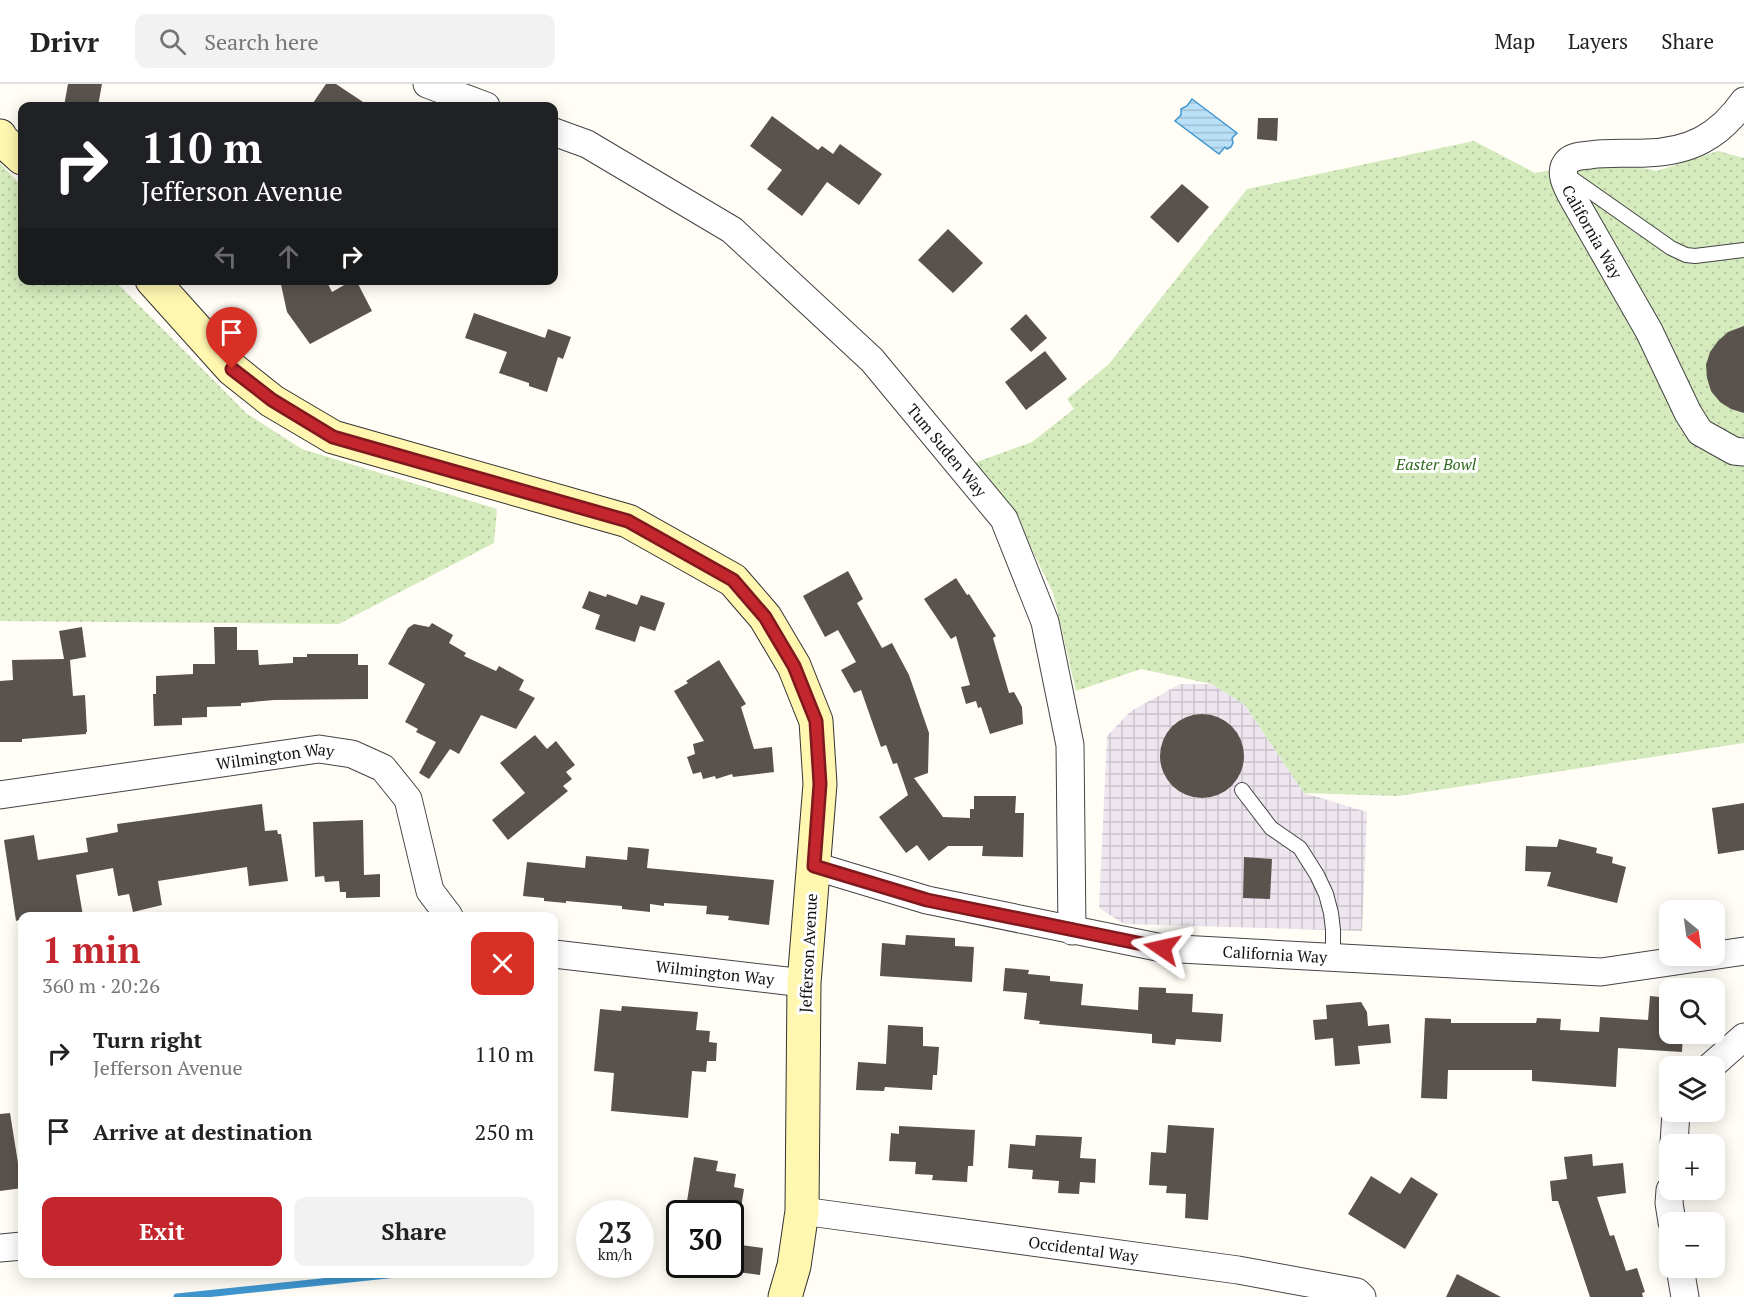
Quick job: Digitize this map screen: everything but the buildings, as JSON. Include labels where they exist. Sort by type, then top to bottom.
[{"type":"street","points":[[427,84],[475,102]]},
{"type":"street","name":"California Way","points":[[1744,101],[1722,127],[1703,140],[1680,150],[1573,157],[1565,163],[1563,172],[1574,200],[1649,331],[1688,413],[1700,432],[1734,451],[1744,452]]},
{"type":"street","name":"Tum Suden Way","points":[[558,133],[587,144],[732,230],[872,360],[1004,519],[1045,622],[1070,745],[1072,931]]},
{"type":"street","points":[[0,136],[18,154]]},
{"type":"street","name":"Jefferson Avenue","points":[[156,285],[232,369],[272,400],[333,437],[628,521],[733,580],[765,617],[794,666],[816,721],[820,784],[804,983],[802,1211],[794,1266],[785,1297]]},
{"type":"street","name":"Wilmington Way","points":[[0,795],[319,749],[352,754],[383,768],[408,799],[430,891],[445,912]]},
{"type":"street","name":"California Way","points":[[814,866],[927,900],[1162,948],[1601,972],[1744,951]]},
{"type":"street","name":"Wilmington Way","points":[[558,954],[804,983]]},
{"type":"street","points":[[1723,1056],[1744,1038]]},
{"type":"street","name":"Occidental Way","points":[[802,1211],[1239,1270],[1357,1292],[1362,1297]]},
{"type":"street","points":[[0,1248],[18,1246]]},
{"type":"street","points":[[1682,1278],[1685,1297]]},
{"type":"lane","points":[[1563,172],[1671,248],[1686,255],[1701,256],[1744,250]]},
{"type":"lane","points":[[1242,790],[1271,828],[1300,848],[1317,875],[1326,894],[1331,913],[1333,957]]},
{"type":"shaded area","points":[[1180,684],[1212,684],[1245,705],[1304,793],[1367,812],[1362,931],[1124,924],[1099,908],[1107,736],[1131,711]]},
{"type":"green space","name":"Easter Bowl","points":[[1474,141],[1535,173],[1604,160],[1657,171],[1718,151],[1744,158],[1744,743],[1398,796],[1304,793],[1245,705],[1212,684],[1141,669],[1076,691],[1053,593],[1021,527],[996,488],[974,463],[1032,442],[1074,409],[1067,399],[1109,364],[1247,189]]},
{"type":"green space","points":[[0,163],[18,182],[18,285],[119,285],[246,413],[302,449],[497,509],[494,543],[339,624],[0,621]]},
{"type":"water","points":[[1192,99],[1237,133],[1232,138],[1231,147],[1227,149],[1225,147],[1219,154],[1175,121],[1181,115],[1181,109],[1187,106]]},
{"type":"waterway","points":[[177,1297],[359,1278]]},
{"type":"route","points":[[232,369],[272,400],[333,437],[628,521],[733,580],[765,617],[794,666],[816,721],[820,784],[814,866],[927,900],[1162,948]]}]
